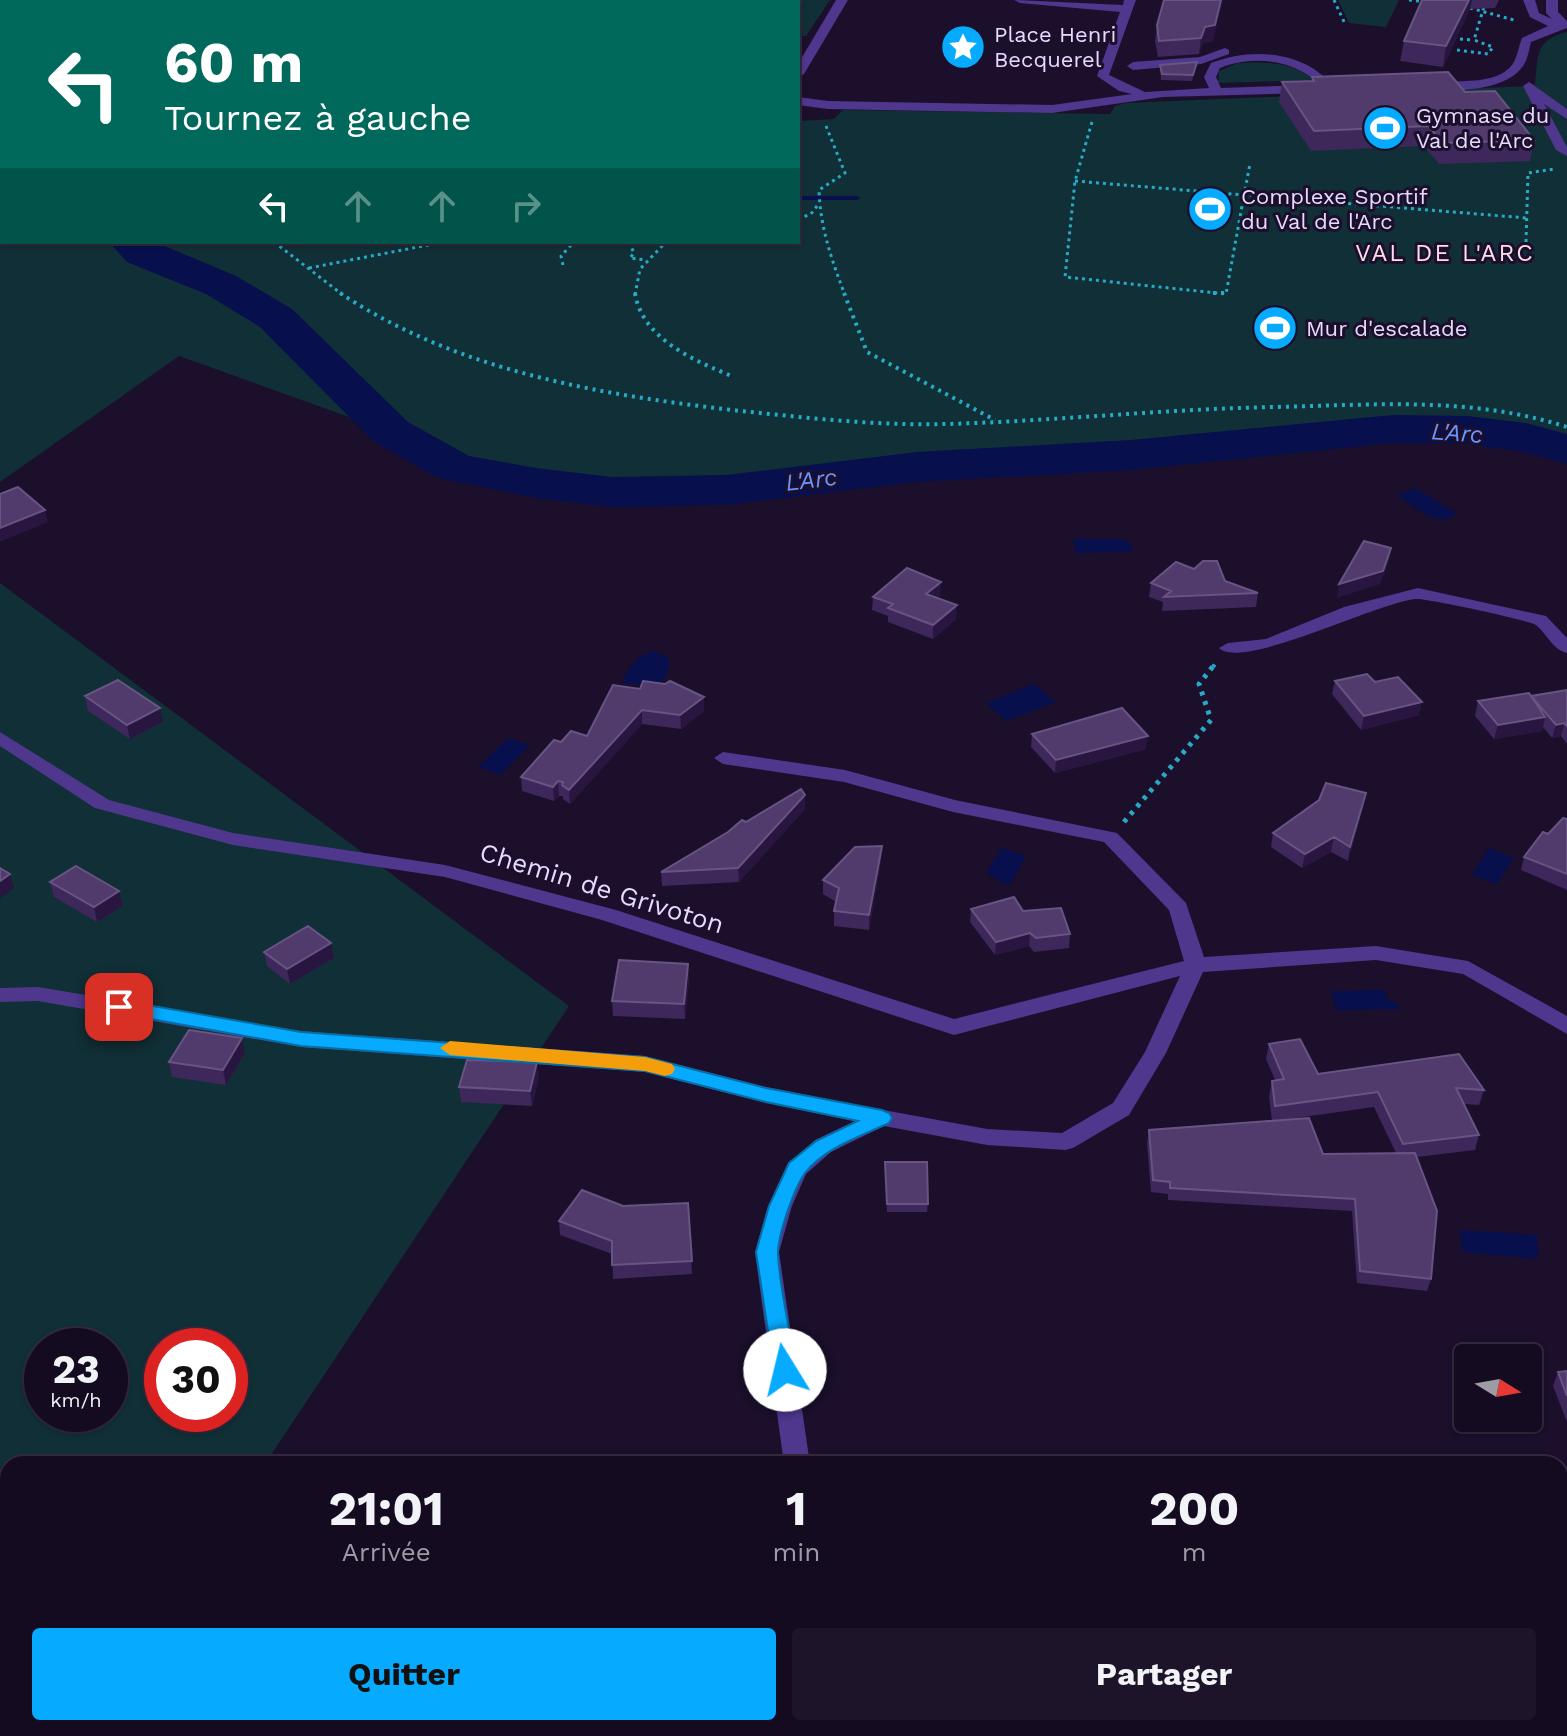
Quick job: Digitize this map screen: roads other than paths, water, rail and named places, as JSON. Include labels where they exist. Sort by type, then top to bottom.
[{"type":"street","points":[[800,71],[842,0]]},
{"type":"street","points":[[1020,0],[1128,4],[1103,76],[1093,95],[1077,106]]},
{"type":"street","points":[[1529,0],[1534,15],[1563,25]]},
{"type":"street","points":[[1552,0],[1552,13],[1563,25]]},
{"type":"street","points":[[1417,85],[1492,81],[1515,69],[1526,40],[1563,25]]},
{"type":"street","points":[[1133,66],[1201,60],[1225,52]]},
{"type":"street","points":[[1216,91],[1210,77],[1215,66],[1231,60],[1257,58],[1293,63],[1321,77],[1327,85],[1345,88]]},
{"type":"street","points":[[1515,69],[1529,86],[1562,150],[1567,152]]},
{"type":"street","points":[[1103,76],[1123,88],[1153,94]]},
{"type":"street","points":[[1529,86],[1567,115]]},
{"type":"street","points":[[800,101],[828,105],[1052,109],[1153,94],[1359,88]]},
{"type":"street","points":[[1228,648],[1269,644],[1350,611],[1418,593],[1540,620],[1567,648]]},
{"type":"street","name":"Chemin de Grivoton","points":[[0,738],[102,804],[233,839],[445,871],[609,915],[954,1027],[1196,965],[1376,953],[1468,968],[1567,1026]]},
{"type":"street","points":[[0,995],[38,994],[301,1039],[645,1064],[766,1095],[987,1137],[1065,1142],[1121,1109],[1155,1053],[1196,965],[1179,908],[1110,837],[953,806],[845,776],[723,758]]},
{"type":"street","points":[[796,1456],[767,1252],[780,1206],[797,1169],[823,1146],[882,1118]]},
{"type":"waterway","points":[[800,198],[857,198]]},
{"type":"waterway","name":"L'Arc","points":[[132,244],[142,253],[221,285],[276,318],[391,432],[455,468],[536,483],[611,492],[726,490],[917,467],[1131,455],[1393,429],[1468,430],[1526,438],[1567,449]]},
{"type":"place","name":"Place Henri Becquerel","points":[[963,47]]},
{"type":"place","name":"Gymnase du Val de l'Arc","points":[[1385,128]]},
{"type":"place","name":"Complexe Sportif du Val de l'Arc","points":[[1210,209]]},
{"type":"place","name":"Mur d'escalade","points":[[1275,328]]},
{"type":"district","name":"VAL DE L'ARC","points":[[1445,253]]}]
